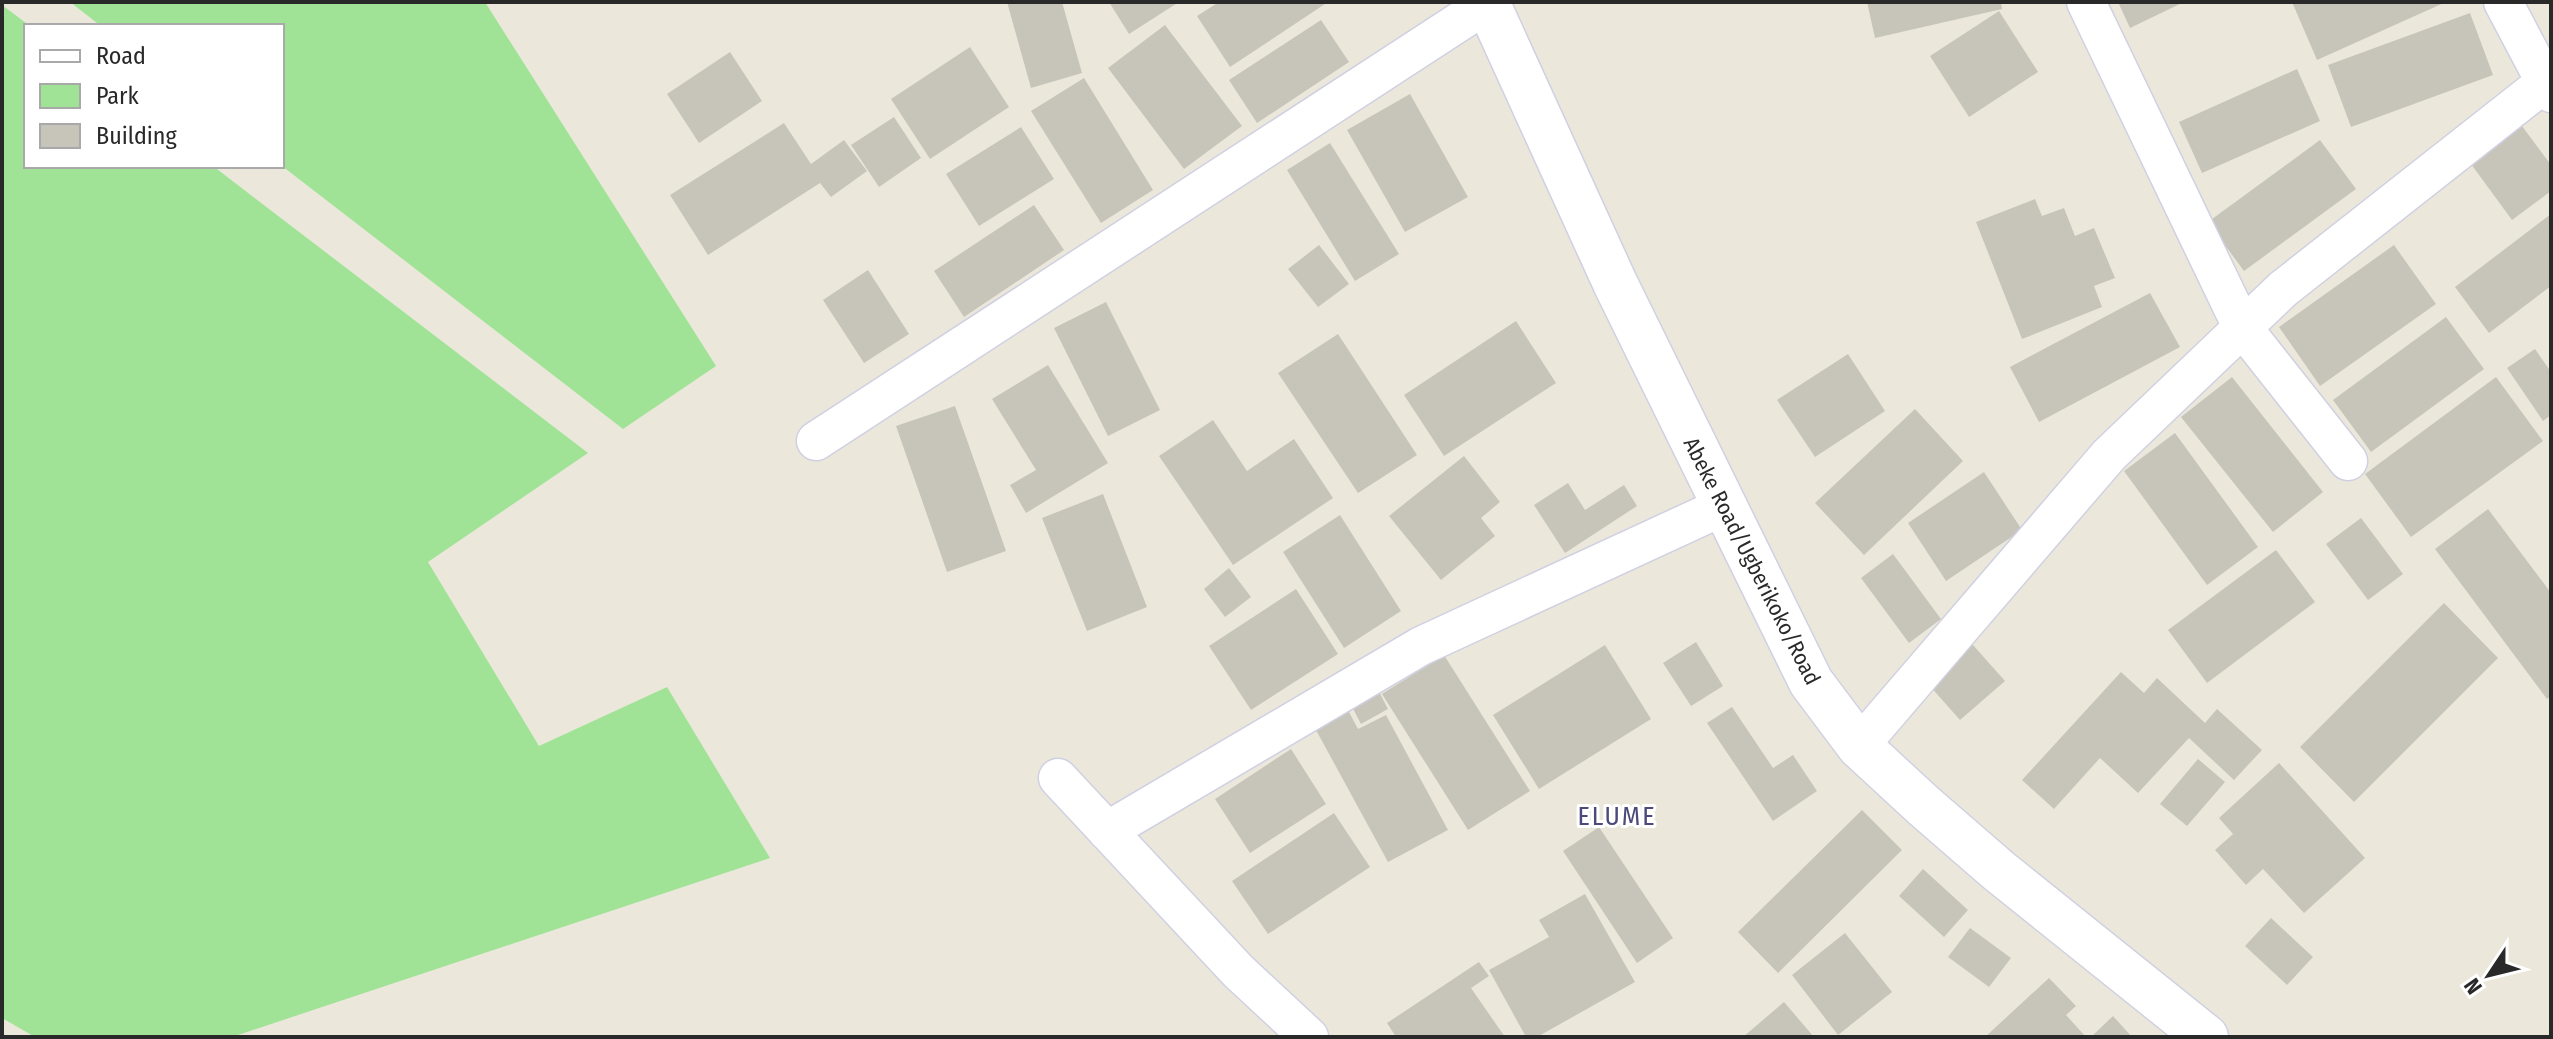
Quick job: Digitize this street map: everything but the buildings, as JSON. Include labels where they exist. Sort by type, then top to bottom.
[{"type":"street","points":[[2086,2],[2242,327],[2348,461]]},
{"type":"street","points":[[1859,746],[2109,455],[2242,327],[2283,289],[2549,85],[2503,2]]},
{"type":"street","points":[[816,441],[1488,3]]},
{"type":"street","name":"Abeke Road/Ugberikoko/Road","points":[[1488,3],[1615,283],[1722,507],[1811,682],[1859,746],[1999,871],[2206,1037]]},
{"type":"street","points":[[1107,831],[1421,646],[1722,507]]},
{"type":"street","points":[[1058,778],[1238,971],[1309,1037]]},
{"type":"green space","points":[[70,2],[485,2],[716,366],[623,429],[284,168],[284,24],[98,24]]},
{"type":"green space","points":[[2,5],[27,24],[24,24],[24,168],[216,168],[588,453],[428,562],[539,746],[667,687],[770,858],[232,1037],[35,1037],[2,1018]]},
{"type":"district","name":"ELUME","points":[[1617,816]]}]
